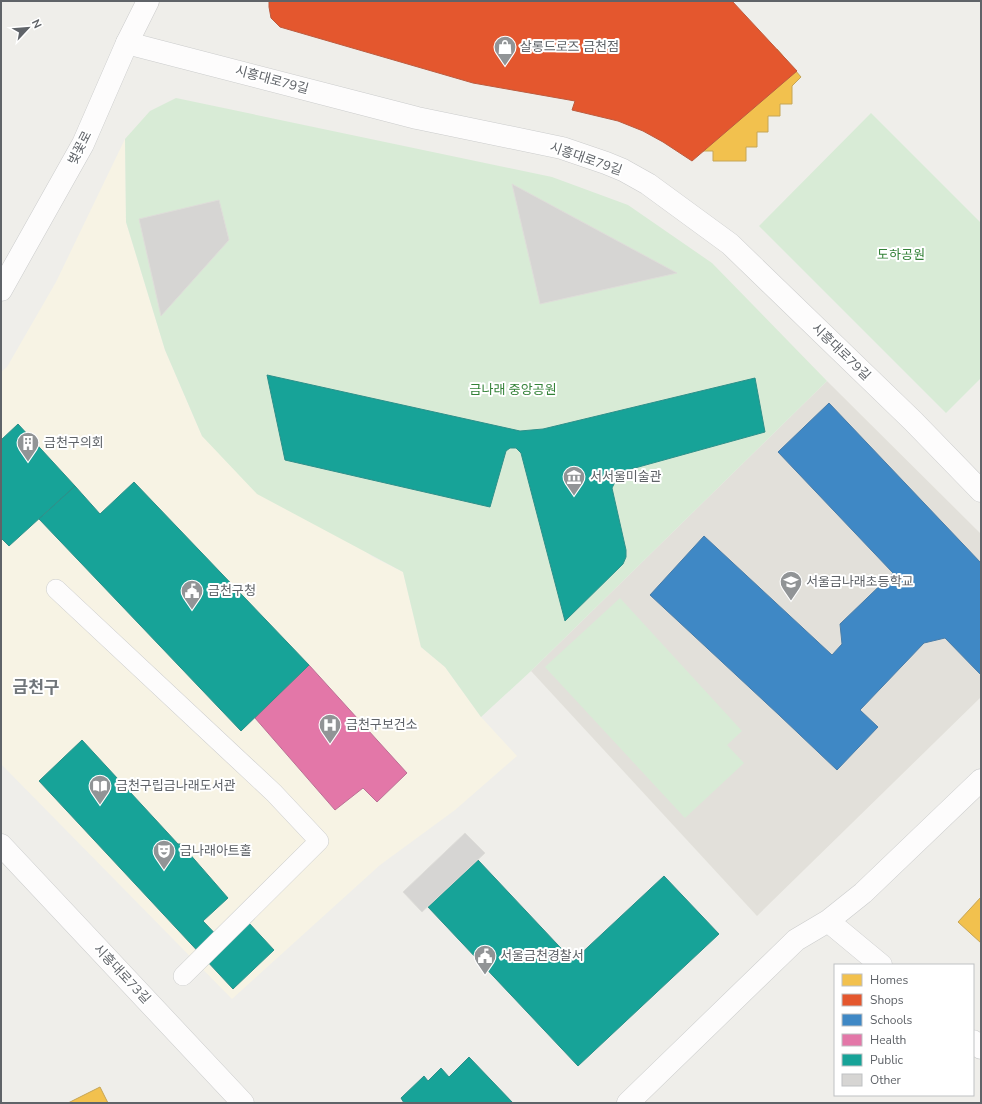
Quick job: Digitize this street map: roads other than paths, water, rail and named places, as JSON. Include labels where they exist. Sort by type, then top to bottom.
[{"type":"street","name":"벚꽃로","points":[[1,290],[83,144],[127,43],[148,1]]},
{"type":"street","name":"시흥대로79길","points":[[127,43],[417,118],[562,148],[623,170],[648,184],[730,244],[913,421],[981,491]]},
{"type":"street","points":[[56,589],[274,793],[319,842],[183,976]]},
{"type":"street","points":[[628,1103],[796,940],[828,921],[863,893],[981,780]]},
{"type":"street","name":"시흥대로73길","points":[[1,845],[244,1103]]},
{"type":"street","points":[[828,921],[880,964]]},
{"type":"place","name":"살롱드로즈 금천점","points":[[505,66]]},
{"type":"place","name":"금천구의회","points":[[28,462]]},
{"type":"place","name":"서서울미술관","points":[[574,496]]},
{"type":"place","name":"서울금나래초등학교","points":[[791,602]]},
{"type":"place","name":"금천구청","points":[[192,610]]},
{"type":"place","name":"금천구보건소","points":[[330,744]]},
{"type":"place","name":"금천구립금나래도서관","points":[[100,806]]},
{"type":"place","name":"금나래아트홀","points":[[164,870]]},
{"type":"place","name":"서울금천경찰서","points":[[485,976]]},
{"type":"district","name":"금천구","points":[[36,687]]},
{"type":"park label","name":"도하공원","points":[[901,255]]},
{"type":"park label","name":"금나래 중앙공원","points":[[513,390]]}]
